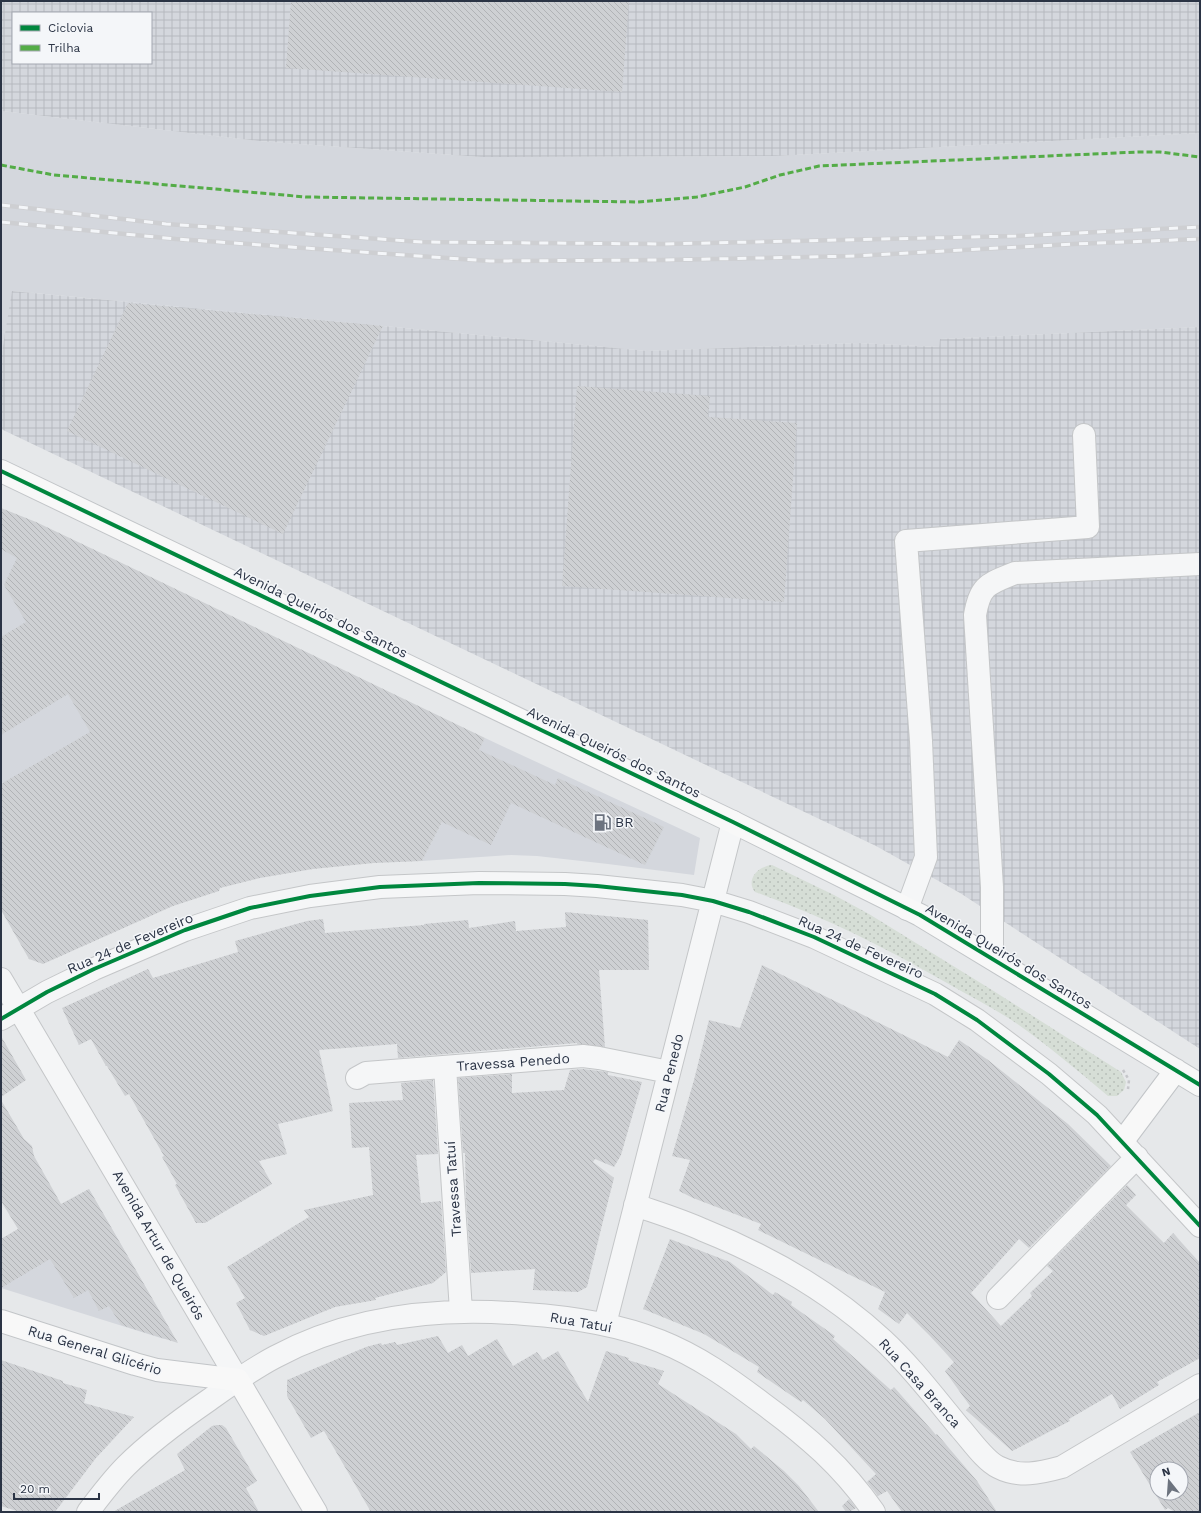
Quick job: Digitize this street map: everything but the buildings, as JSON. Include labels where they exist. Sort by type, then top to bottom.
[{"type":"main road","name":"Avenida Queirós dos Santos","points":[[1,471],[733,822],[908,909],[992,958],[1200,1085]]},
{"type":"main road","points":[[1130,1149],[1176,1070]]},
{"type":"main road","name":"Rua General Glicério","points":[[1,1321],[157,1370],[238,1380]]},
{"type":"main road","name":"Avenida Artur de Queirós","points":[[238,1380],[316,1512]]},
{"type":"street","points":[[908,909],[926,857],[921,741],[906,541],[1088,527],[1084,435]]},
{"type":"street","points":[[992,958],[992,886],[975,615],[978,599],[989,584],[1015,573],[1200,564]]},
{"type":"street","name":"Rua Penedo","points":[[605,1324],[733,822]]},
{"type":"street","name":"Rua 24 de Fevereiro","points":[[10,1013],[94,969],[185,930],[250,908],[310,896],[380,887],[479,883],[551,883],[660,892],[713,901],[770,919],[814,937],[935,994],[976,1020],[1049,1074],[1097,1116],[1130,1149],[1200,1226]]},
{"type":"street","name":"Avenida Artur de Queirós","points":[[1,979],[10,1013],[238,1380]]},
{"type":"street","name":"Travessa Penedo","points":[[357,1078],[366,1073],[583,1056],[669,1072]]},
{"type":"street","name":"Travessa Tatuí","points":[[445,1067],[461,1311]]},
{"type":"street","points":[[998,1298],[1130,1149]]},
{"type":"street","name":"Rua Casa Branca","points":[[635,1205],[703,1229],[745,1248],[791,1272],[826,1294],[883,1340],[915,1373],[980,1452],[997,1467],[1023,1474],[1040,1473],[1062,1467],[1200,1385]]},
{"type":"street","name":"Rua Tatuí","points":[[88,1512],[126,1466],[141,1452],[185,1416],[274,1357],[330,1333],[363,1324],[396,1317],[461,1311],[548,1315],[605,1324],[660,1341],[708,1365],[738,1385],[815,1444],[843,1472],[874,1512]]},
{"type":"path","points":[[1127,1090],[1129,1080],[1124,1070],[1120,1068],[1135,1046]]},
{"type":"shaded area","points":[[1,1],[1200,1],[1200,133],[776,156],[481,157],[258,141],[1,111]]},
{"type":"shaded area","points":[[1,111],[258,141],[481,157],[776,156],[1200,133],[1200,327],[940,339],[940,347],[858,343],[647,351],[13,291],[1,358]]},
{"type":"shaded area","points":[[12,291],[647,351],[858,343],[939,347],[940,339],[1200,327],[1200,1049],[960,893],[876,846],[1,429],[1,358]]},
{"type":"shaded area","points":[[1,508],[91,732],[1,833]]},
{"type":"shaded area","points":[[485,738],[700,838],[694,875],[537,856],[511,855],[422,861]]},
{"type":"shaded area","points":[[772,865],[869,914],[1121,1072],[1126,1082],[1124,1090],[1117,1096],[1108,1096],[1037,1039],[997,1011],[900,957],[853,933],[805,911],[755,892],[752,887],[752,882],[755,874],[762,868]]},
{"type":"shaded area","points":[[89,1189],[172,1333],[164,1339],[1,1288],[1,1239]]},
{"type":"railway","points":[[1,205],[166,224],[422,242],[664,244],[1016,236],[1200,227]]},
{"type":"railway","points":[[1,222],[176,239],[490,261],[664,260],[855,256],[1073,244],[1200,239]]},
{"type":"marked path","points":[[1,165],[54,175],[306,197],[638,202],[697,197],[745,187],[780,175],[819,166],[1139,152],[1160,152],[1200,157]]},
{"type":"cycle path","points":[[1,471],[733,822],[920,915],[1200,1085]]},
{"type":"cycle path","points":[[1,1019],[47,992],[94,969],[185,930],[250,908],[310,896],[380,887],[479,883],[565,884],[682,895],[713,901],[749,912],[814,937],[935,994],[977,1020],[1049,1074],[1097,1115],[1200,1226]]},
{"type":"place","name":"BR","points":[[602,822]]}]
